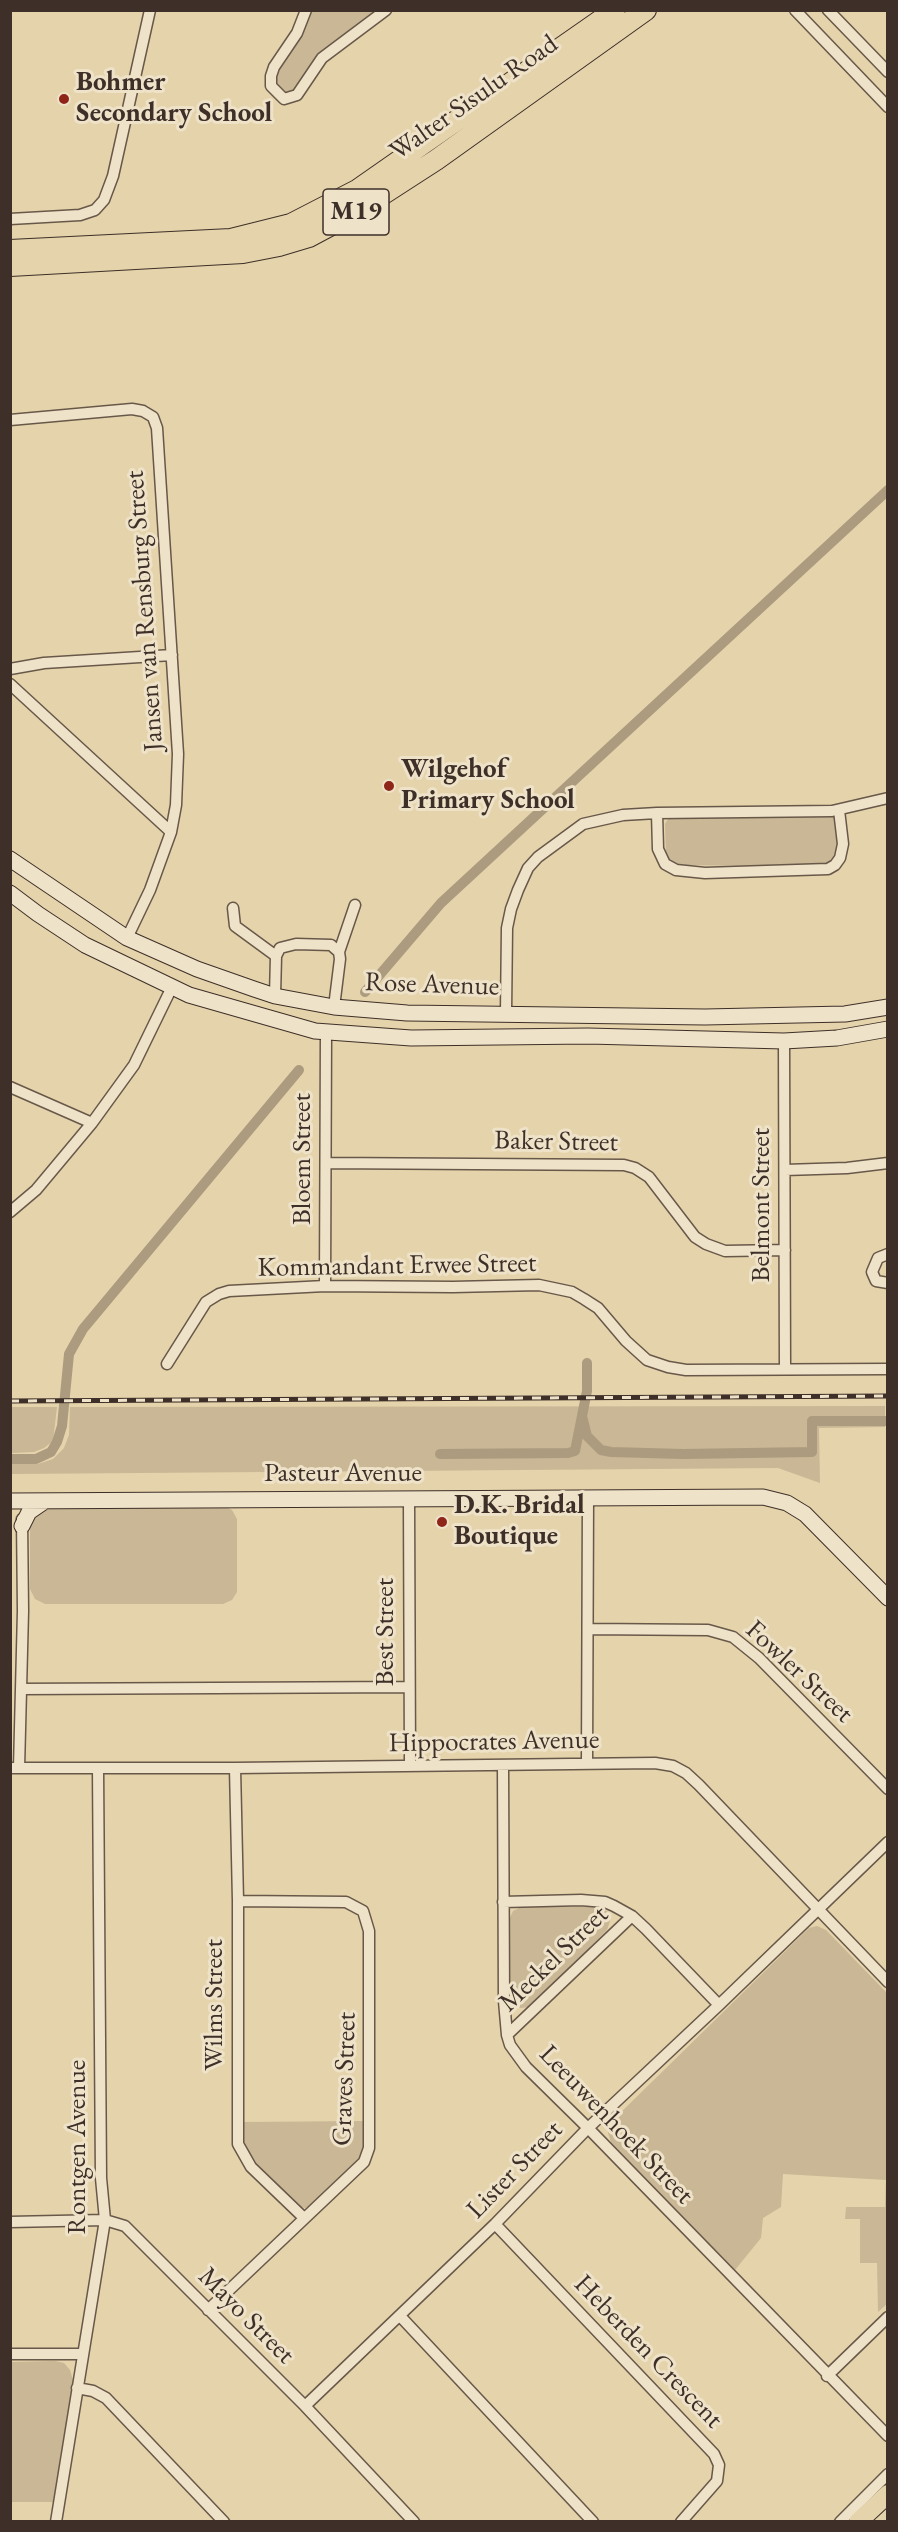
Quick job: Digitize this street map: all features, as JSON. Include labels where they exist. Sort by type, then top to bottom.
[{"type":"highway","name":"Walter Sisulu Road","points":[[361,198],[443,130],[615,10]]},
{"type":"highway","name":"Walter Sisulu Road","points":[[11,258],[242,245],[361,198],[456,145],[646,10]]},
{"type":"highway","points":[[443,130],[456,145]]},
{"type":"main road","points":[[858,2522],[888,2494]]},
{"type":"street","points":[[10,219],[80,215],[95,210],[107,196],[150,10]]},
{"type":"street","points":[[306,10],[297,33],[274,67],[271,76],[271,86],[280,98],[297,96],[322,58],[386,10]]},
{"type":"street","points":[[795,10],[888,107]]},
{"type":"street","points":[[828,10],[888,72]]},
{"type":"street","name":"Jansen van Rensburg Street","points":[[10,420],[132,408],[153,417],[156,428],[178,754],[176,805],[171,832],[150,890],[121,935]]},
{"type":"street","points":[[10,669],[44,663],[172,655]]},
{"type":"street","points":[[10,684],[171,832]]},
{"type":"street","points":[[522,1035],[514,1013],[507,928],[511,909],[528,868],[555,842],[583,824],[623,815],[839,810],[888,798]]},
{"type":"street","points":[[657,813],[658,849],[665,864],[676,870],[705,873],[828,870],[840,858],[843,844],[839,810]]},
{"type":"street","name":"Rose Avenue","points":[[10,859],[121,935],[144,946],[196,969],[275,996],[338,1007],[407,1013],[770,1016],[845,1014],[888,1007]]},
{"type":"street","name":"Rose Avenue","points":[[10,893],[85,945],[189,995],[327,1032],[411,1038],[522,1035],[777,1041],[837,1038],[888,1029]]},
{"type":"street","points":[[10,903],[38,914]]},
{"type":"street","points":[[327,1032],[338,1007],[339,952],[355,905]]},
{"type":"street","points":[[233,908],[235,926],[276,956]]},
{"type":"street","points":[[106,955],[121,935]]},
{"type":"street","points":[[275,996],[276,956],[280,948],[296,944],[331,945],[339,952]]},
{"type":"street","points":[[135,970],[144,946]]},
{"type":"street","points":[[10,1212],[36,1190],[92,1123],[134,1065],[167,985],[171,958]]},
{"type":"street","points":[[189,995],[195,982],[196,969]]},
{"type":"street","points":[[318,1003],[327,1032]]},
{"type":"street","points":[[488,1013],[488,1037]]},
{"type":"street","points":[[804,1015],[805,1040]]},
{"type":"street","points":[[770,1016],[777,1041]]},
{"type":"street","name":"Bloem Street","points":[[325,1286],[327,1032]]},
{"type":"street","name":"Belmont Street","points":[[777,1041],[784,1170],[785,1369]]},
{"type":"street","points":[[10,1087],[92,1123]]},
{"type":"street","name":"Baker Street","points":[[326,1163],[624,1165],[635,1168],[648,1177],[695,1237],[706,1245],[725,1251],[785,1250]]},
{"type":"street","points":[[784,1170],[847,1168],[888,1163]]},
{"type":"street","points":[[888,1254],[878,1258],[872,1272],[876,1281],[888,1283]]},
{"type":"street","name":"Kommandant Erwee Street","points":[[167,1364],[206,1302],[219,1294],[242,1289],[325,1286],[548,1286],[572,1292],[598,1308],[626,1341],[647,1360],[656,1364],[686,1370],[888,1369]]},
{"type":"street","points":[[587,1763],[588,1497]]},
{"type":"street","name":"Pasteur Avenue","points":[[17,1501],[763,1497],[788,1503],[810,1519],[888,1598]]},
{"type":"street","name":"Best Street","points":[[409,1500],[410,1765]]},
{"type":"street","points":[[15,1768],[21,1689],[22,1526],[17,1501]]},
{"type":"street","points":[[22,1526],[29,1512],[45,1501]]},
{"type":"street","name":"Fowler Street","points":[[588,1629],[708,1630],[733,1637],[759,1658],[888,1789]]},
{"type":"street","points":[[21,1689],[409,1687]]},
{"type":"street","name":"Hippocrates Avenue","points":[[15,1768],[235,1768],[655,1762],[673,1766],[686,1773],[888,1982]]},
{"type":"street","name":"Leeuwenhoek Street","points":[[503,1765],[504,2001],[510,2046],[526,2067],[888,2436]]},
{"type":"street","name":"Rontgen Avenue","points":[[56,2522],[105,2220],[101,2178],[98,1768]]},
{"type":"street","name":"Wilms Street","points":[[235,1768],[238,1901],[238,2144],[251,2167],[303,2217]]},
{"type":"street","name":"Lister Street","points":[[305,2406],[495,2224],[588,2128],[888,1842]]},
{"type":"street","name":"Graves Street","points":[[208,2310],[303,2217],[364,2162],[369,2148],[369,1931],[363,1911],[346,1902],[238,1901]]},
{"type":"street","points":[[503,1902],[597,1901],[614,1905],[632,1916],[719,2005]]},
{"type":"street","name":"Meckel Street","points":[[507,2035],[632,1916]]},
{"type":"street","name":"Mayo Street","points":[[10,2222],[105,2220],[125,2226],[305,2406],[414,2522]]},
{"type":"street","name":"Heberden Crescent","points":[[495,2224],[714,2454],[719,2465],[717,2481],[684,2520]]},
{"type":"street","points":[[400,2316],[593,2522]]},
{"type":"street","points":[[827,2376],[888,2317]]},
{"type":"street","points":[[10,2354],[82,2354]]},
{"type":"street","points":[[77,2388],[93,2391],[106,2398],[224,2522]]},
{"type":"street","points":[[840,2522],[888,2474]]},
{"type":"shaded area","points":[[311,11],[381,11],[317,55],[303,83],[288,96],[281,92],[276,81],[278,71]]},
{"type":"shaded area","points":[[831,815],[836,818],[842,846],[834,861],[825,867],[679,865],[669,861],[666,854],[665,824],[668,819],[675,817]]},
{"type":"shaded area","points":[[885,1406],[885,1427],[819,1428],[820,1483],[778,1468],[11,1474],[11,1464],[38,1464],[53,1459],[64,1448],[69,1435],[70,1407]]},
{"type":"shaded area","points":[[11,1407],[57,1407],[53,1441],[34,1452],[11,1453]]},
{"type":"shaded area","points":[[222,1505],[232,1510],[237,1519],[237,1592],[232,1600],[223,1604],[45,1604],[35,1599],[30,1589],[30,1526],[34,1515],[48,1508]]},
{"type":"shaded area","points":[[523,1906],[601,1907],[608,1912],[610,1921],[607,1930],[531,2007],[520,2008],[513,2005],[509,1995],[508,1922],[513,1911]]},
{"type":"shaded area","points":[[817,1926],[826,1930],[887,1993],[888,2303],[878,2312],[877,2263],[860,2263],[860,2219],[845,2219],[846,2207],[885,2207],[886,2180],[783,2174],[781,2207],[763,2218],[761,2238],[735,2270],[611,2142],[608,2133],[612,2121],[809,1928]]},
{"type":"shaded area","points":[[367,2121],[367,2141],[358,2164],[314,2205],[305,2208],[295,2205],[252,2161],[245,2150],[242,2137],[243,2122]]},
{"type":"shaded area","points":[[55,2361],[64,2363],[70,2370],[73,2380],[54,2502],[11,2502],[10,2362]]},
{"type":"waterway","points":[[365,992],[441,903],[888,490]]},
{"type":"waterway","points":[[10,1459],[36,1459],[51,1452],[62,1426],[69,1354],[83,1329],[299,1070]]},
{"type":"waterway","points":[[440,1454],[568,1453],[575,1451],[587,1391],[587,1363]]},
{"type":"waterway","points":[[582,1416],[587,1436],[601,1450],[683,1454],[812,1452],[812,1421],[888,1421]]},
{"type":"railway","points":[[10,1401],[888,1396]]},
{"type":"place","name":"Bohmer Secondary School","points":[[64,99]]},
{"type":"place","name":"Wilgehof Primary School","points":[[389,786]]},
{"type":"place","name":"D.K. Bridal Boutique","points":[[442,1522]]}]
